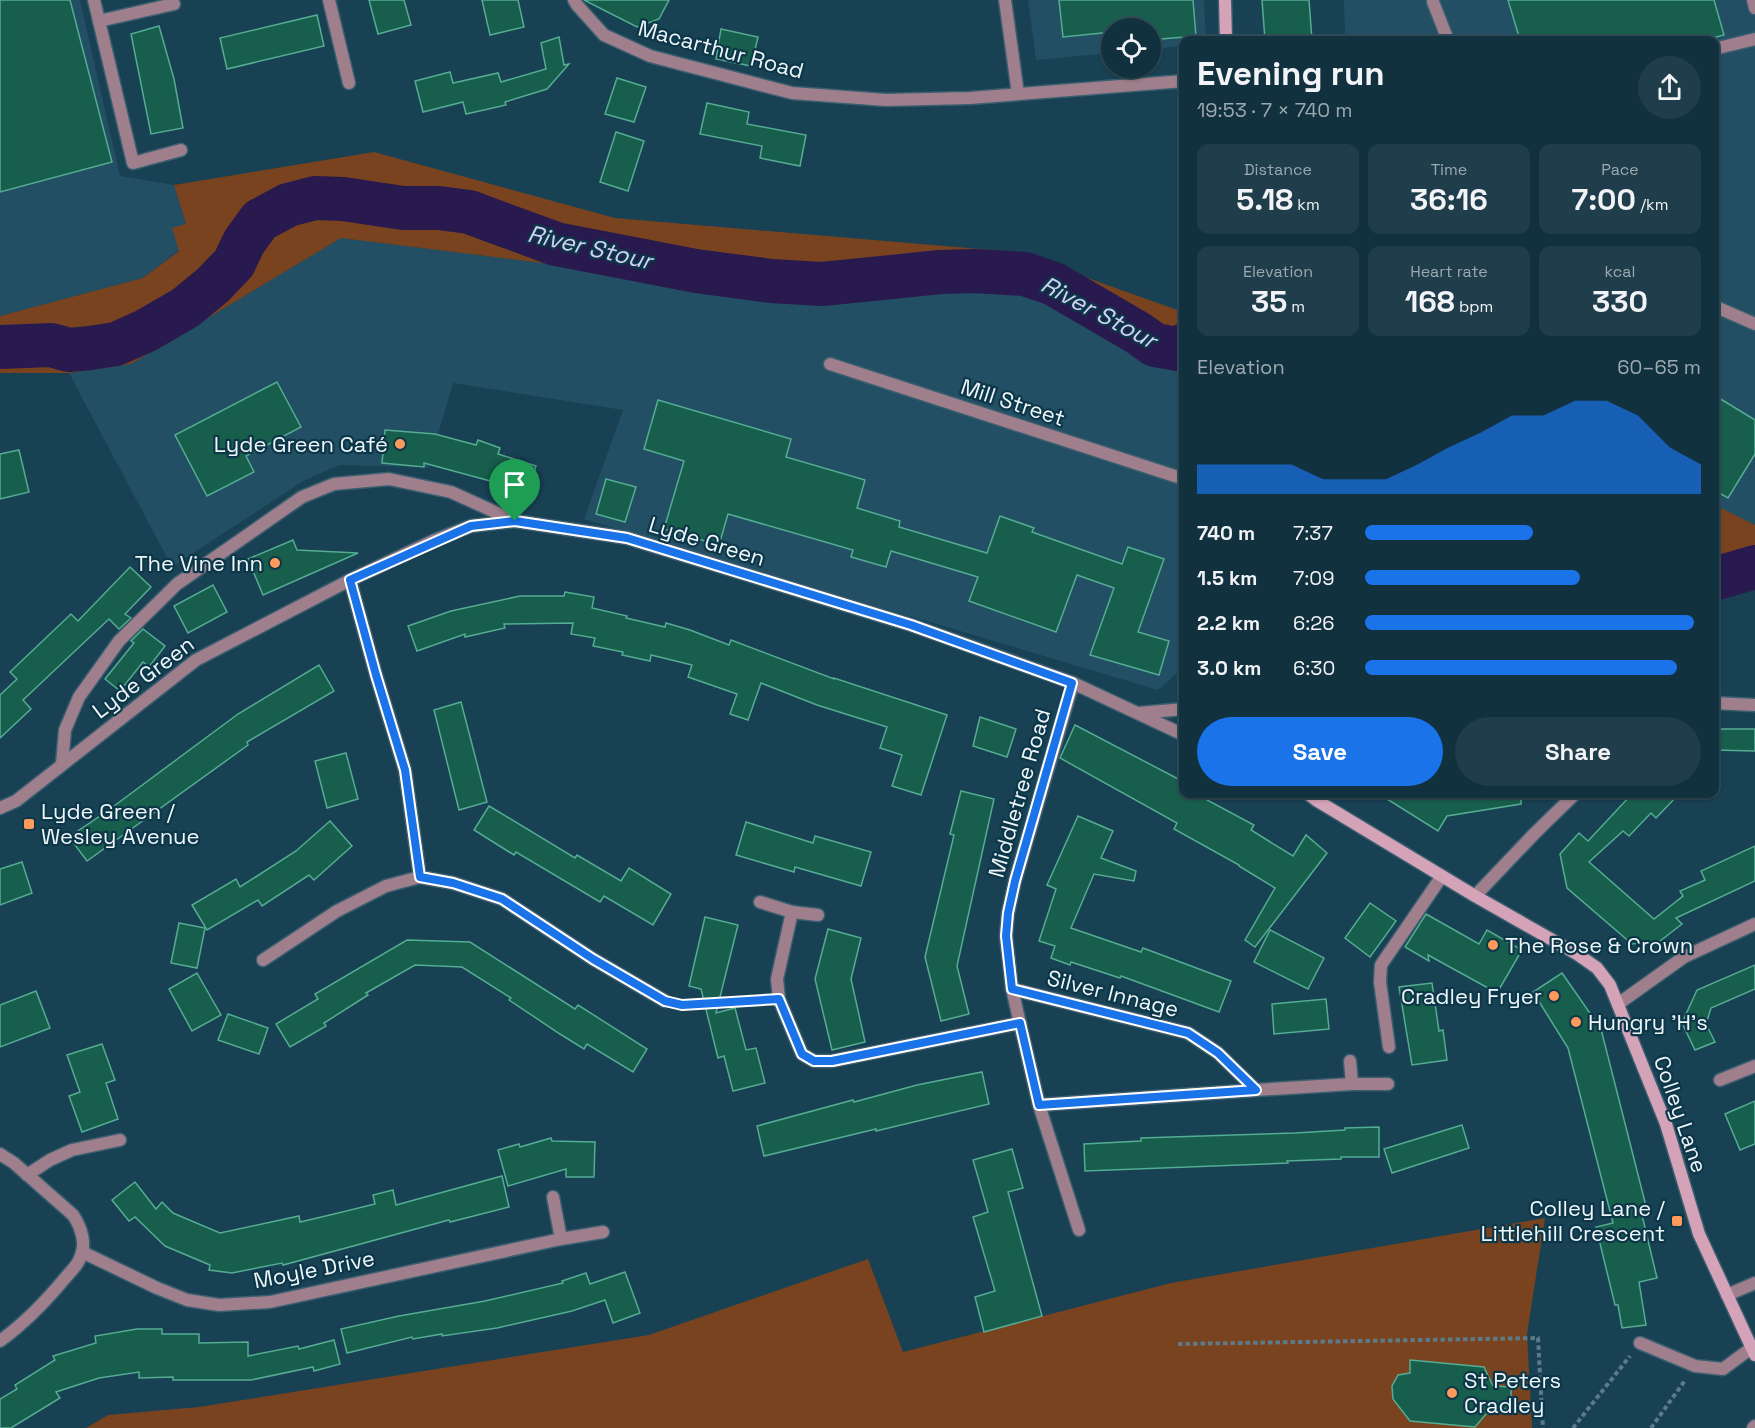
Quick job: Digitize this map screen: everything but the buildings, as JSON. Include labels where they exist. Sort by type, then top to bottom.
[{"type":"main road","points":[[1226,0],[1226,36]]},
{"type":"main road","name":"Colley Lane","points":[[1314,798],[1577,954],[1596,968],[1610,985],[1666,1124],[1699,1234],[1753,1352]]},
{"type":"street","points":[[94,0],[133,163],[181,150]]},
{"type":"street","points":[[329,0],[349,83]]},
{"type":"street","name":"Macarthur Road","points":[[574,0],[604,35],[650,56],[792,93],[886,100],[970,98],[1179,81]]},
{"type":"street","points":[[1005,0],[1018,94]]},
{"type":"street","points":[[1753,0],[1755,8]]},
{"type":"street","points":[[1433,2],[1446,36]]},
{"type":"street","points":[[99,21],[174,4]]},
{"type":"street","points":[[1719,48],[1755,39]]},
{"type":"street","points":[[1719,308],[1755,324]]},
{"type":"street","name":"Mill Street","points":[[830,364],[1179,477]]},
{"type":"street","points":[[62,765],[65,730],[79,697],[119,642],[177,584],[302,497],[334,484],[389,479],[451,492],[515,521]]},
{"type":"street","name":"Lyde Green","points":[[0,808],[16,801],[196,660],[350,580],[471,526],[515,521],[627,538],[911,625],[1072,683],[1179,733]]},
{"type":"street","points":[[350,580],[405,770],[420,877]]},
{"type":"street","name":"Middletree Road","points":[[1072,683],[1015,881],[1006,936],[1012,989],[1039,1105],[1079,1230]]},
{"type":"street","points":[[1719,703],[1755,705]]},
{"type":"street","name":"Lyde Green","points":[[1138,713],[1179,709]]},
{"type":"street","points":[[1476,896],[1571,798]]},
{"type":"street","points":[[1389,1047],[1380,982],[1381,965],[1442,876]]},
{"type":"street","points":[[263,960],[337,911],[386,886],[420,877],[453,883],[502,899],[593,959],[665,1001]]},
{"type":"street","points":[[760,902],[792,912],[818,915]]},
{"type":"street","points":[[792,912],[777,980],[779,999],[802,1054],[814,1061],[832,1061],[1020,1023]]},
{"type":"street","points":[[1618,1004],[1684,957],[1755,924]]},
{"type":"street","name":"Silver Innage","points":[[1012,989],[1188,1033],[1218,1053],[1256,1090]]},
{"type":"street","points":[[1350,1061],[1352,1084]]},
{"type":"street","points":[[1720,1080],[1755,1066]]},
{"type":"street","points":[[1039,1105],[1352,1084],[1388,1084]]},
{"type":"street","points":[[27,1175],[72,1150],[120,1140]]},
{"type":"street","points":[[0,1154],[73,1215],[80,1224],[82,1235],[80,1259],[54,1291],[14,1331],[0,1341]]},
{"type":"street","points":[[553,1197],[561,1239]]},
{"type":"street","name":"Moyle Drive","points":[[82,1252],[187,1300],[219,1305],[270,1302],[603,1232]]},
{"type":"street","points":[[1727,1295],[1755,1283]]},
{"type":"street","points":[[1640,1343],[1695,1366],[1723,1369],[1753,1352]]},
{"type":"path","points":[[665,1001],[682,1005],[779,999]]},
{"type":"path","points":[[1178,1344],[1538,1338],[1543,1428]]},
{"type":"path","points":[[1573,1428],[1640,1343]]},
{"type":"path","points":[[1651,1428],[1695,1366]]},
{"type":"shaded area","points":[[0,0],[80,0],[120,176],[174,185],[186,225],[179,250],[143,278],[0,316]]},
{"type":"shaded area","points":[[1028,0],[1204,0],[1206,36],[1179,36],[1179,46],[1161,48],[1161,18],[1101,18],[1101,54],[1036,60]]},
{"type":"shaded area","points":[[1344,0],[1755,0],[1755,525],[1719,507],[1719,36],[1345,36]]},
{"type":"shaded area","points":[[374,152],[615,218],[1015,252],[1179,311],[1179,372],[1015,284],[860,296],[769,291],[341,238],[131,364],[69,373],[0,373],[0,316],[143,278],[179,251],[172,228],[186,224],[174,185]]},
{"type":"shaded area","points":[[341,238],[769,291],[860,296],[1015,284],[1179,372],[1179,672],[1158,690],[584,519],[623,410],[453,383],[428,468],[340,465],[305,480],[172,567],[69,373],[131,364]]},
{"type":"shaded area","points":[[1719,507],[1755,525],[1755,567],[1719,578]]},
{"type":"shaded area","points":[[1545,1218],[1527,1334],[1532,1428],[86,1428],[108,1415],[199,1407],[649,1335],[868,1259],[903,1352],[1171,1283]]},
{"type":"waterway","name":"River Stour","points":[[0,347],[51,345],[69,350],[90,348],[116,344],[145,331],[185,308],[213,285],[234,263],[244,242],[260,220],[288,205],[315,198],[343,199],[403,208],[439,208],[469,212],[556,244],[696,271],[771,281],[822,284],[940,272],[1025,274],[1054,284],[1155,345],[1179,348]]},
{"type":"waterway","name":"River Stour","points":[[1719,578],[1755,567]]},
{"type":"place","name":"Lyde Green Café","points":[[400,444]]},
{"type":"place","name":"The Vine Inn","points":[[275,563]]},
{"type":"place","name":"Lyde Green / Wesley Avenue","points":[[29,824]]},
{"type":"place","name":"The Rose & Crown","points":[[1493,945]]},
{"type":"place","name":"Cradley Fryer","points":[[1554,996]]},
{"type":"place","name":"Hungry 'H's","points":[[1576,1022]]},
{"type":"place","name":"Colley Lane / Littlehill Crescent","points":[[1677,1221]]},
{"type":"place","name":"St Peters Cradley","points":[[1452,1393]]},
{"type":"route","points":[[515,521],[627,538],[911,625],[1072,683],[1015,881],[1008,913],[1006,936],[1012,989],[1188,1033],[1218,1053],[1256,1090],[1039,1105],[1020,1023],[832,1061],[814,1061],[802,1054],[779,999],[682,1005],[665,1001],[593,959],[502,899],[453,883],[420,877],[405,770],[350,580],[435,540],[471,526],[515,521]]}]
